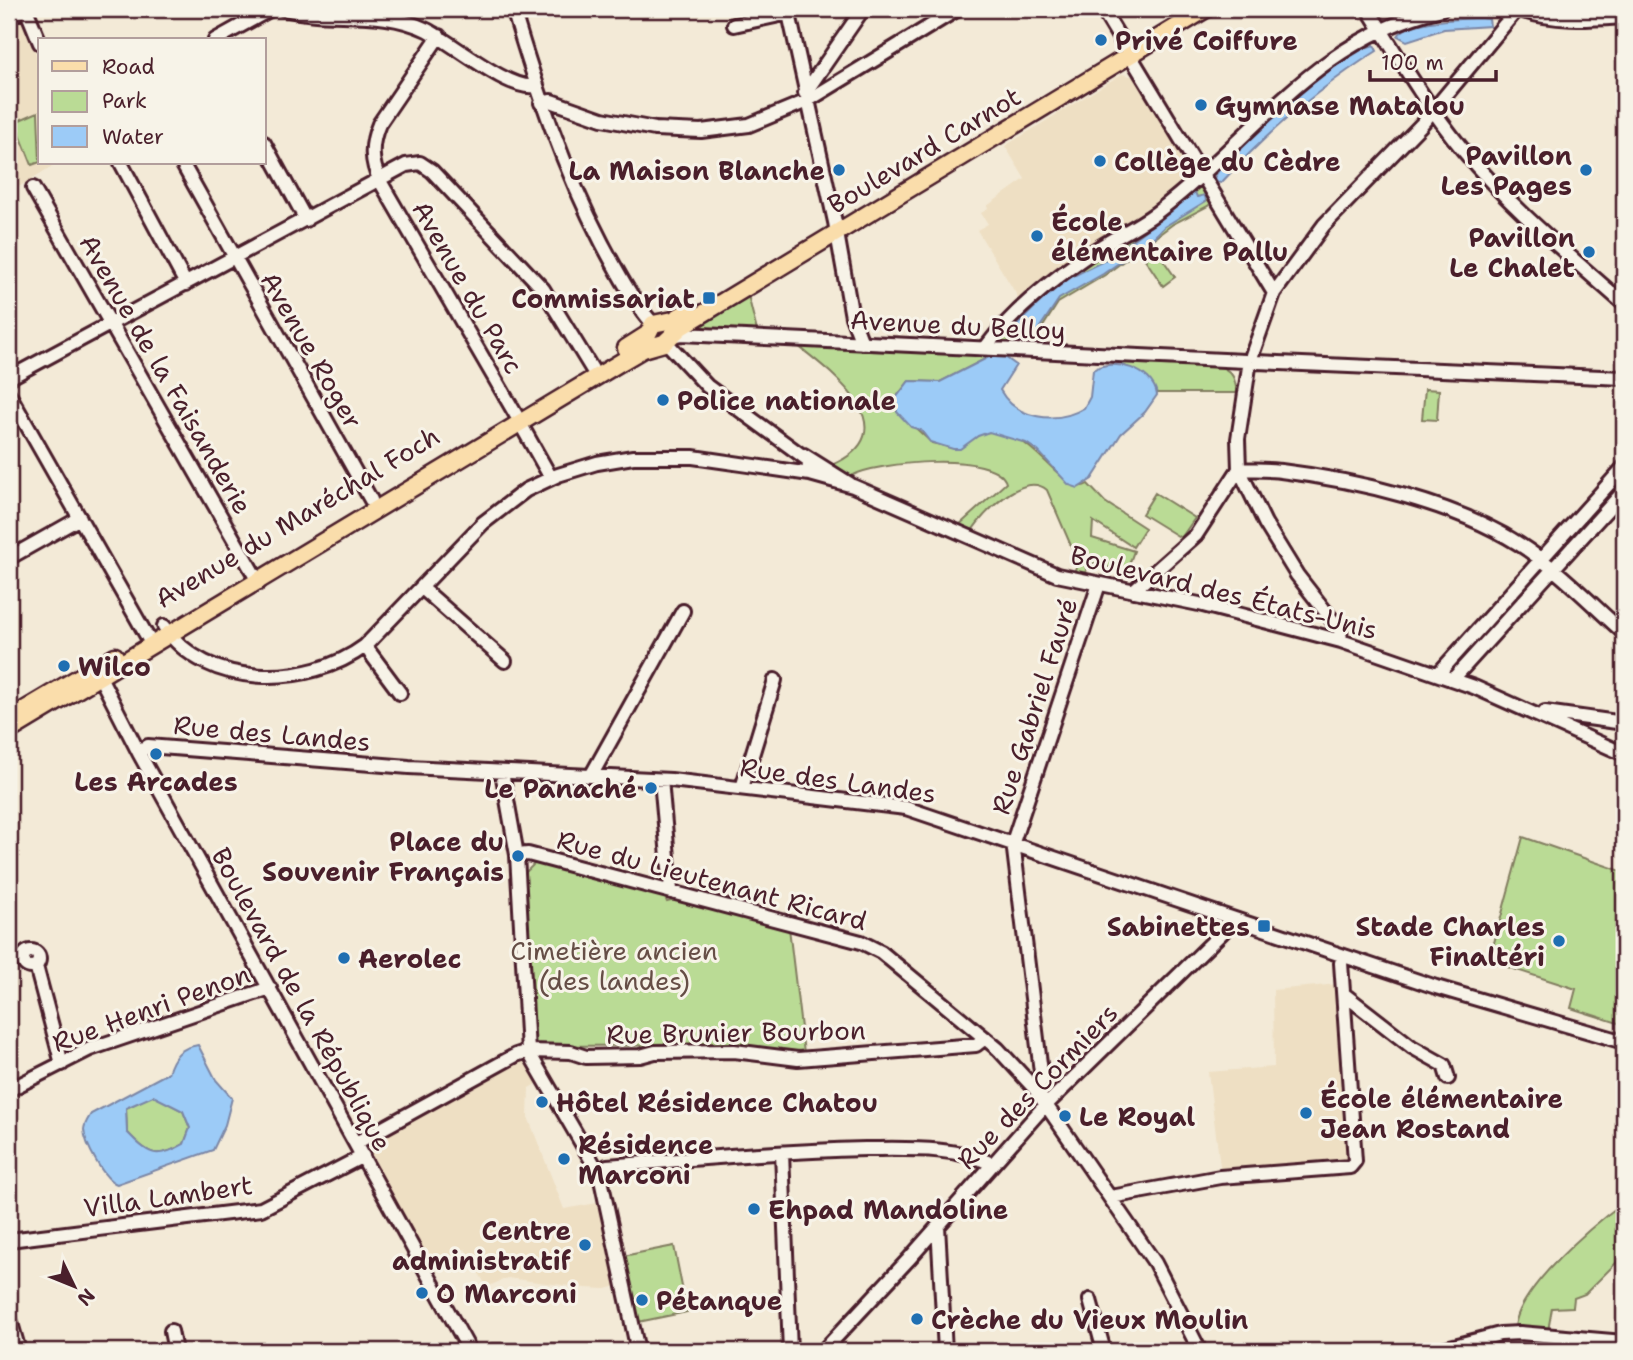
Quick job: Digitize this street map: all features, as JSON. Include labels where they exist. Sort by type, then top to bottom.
[{"type":"main road","name":"Boulevard Carnot","points":[[98,673],[1128,49],[1187,9]]},
{"type":"main road","name":"Boulevard Carnot","points":[[1128,49],[1206,9]]},
{"type":"main road","name":"Boulevard Carnot","points":[[592,369],[660,334]]},
{"type":"main road","points":[[518,419],[592,369]]},
{"type":"main road","name":"Avenue du Maréchal Foch","points":[[98,673],[118,654],[149,640]]},
{"type":"main road","points":[[9,719],[98,673]]},
{"type":"main road","points":[[9,732],[98,673]]},
{"type":"street","points":[[9,16],[27,9],[38,38]]},
{"type":"street","points":[[219,38],[271,9]]},
{"type":"street","points":[[284,9],[401,20],[439,36],[518,84],[536,86]]},
{"type":"street","name":"Boulevard des États-Unis","points":[[513,9],[541,103],[564,165],[587,214],[638,307],[707,386],[800,453],[808,460],[811,472],[853,486],[1057,575],[1242,614],[1341,641],[1453,679],[1624,754]]},
{"type":"street","points":[[806,97],[863,9]]},
{"type":"street","points":[[541,103],[551,101],[633,126],[701,131],[749,125],[806,97],[958,9]]},
{"type":"street","points":[[1102,9],[1275,293]]},
{"type":"street","points":[[1368,9],[1434,111],[1502,192],[1624,304]]},
{"type":"street","points":[[986,347],[1054,280],[1155,213],[1202,174],[1286,92],[1380,29],[1442,9]]},
{"type":"street","points":[[1341,641],[1336,623],[1297,575],[1265,523],[1239,469],[1239,429],[1251,361],[1275,293],[1324,225],[1434,111],[1519,10],[1580,20],[1624,17]]},
{"type":"street","points":[[734,25],[789,11],[836,227],[852,317],[862,343]]},
{"type":"street","name":"Avenue du Parc","points":[[439,36],[385,113],[374,136],[373,159],[380,181],[551,478]]},
{"type":"street","points":[[266,146],[306,220]]},
{"type":"street","points":[[9,378],[406,165],[420,163],[432,171],[543,289],[592,369]]},
{"type":"street","points":[[122,164],[186,284]]},
{"type":"street","name":"Avenue Roger","points":[[183,164],[374,504]]},
{"type":"street","name":"Avenue de la Faisanderie","points":[[33,188],[256,578]]},
{"type":"street","name":"Avenue du Belloy","points":[[660,334],[1624,378]]},
{"type":"street","points":[[9,394],[149,640]]},
{"type":"street","name":"Boulevard des États-Unis","points":[[800,453],[825,465],[853,486]]},
{"type":"street","points":[[166,630],[205,662],[218,668],[247,673],[309,673],[344,661],[365,646],[497,510],[551,478],[597,463],[664,456],[741,462],[811,472],[819,464],[825,465]]},
{"type":"street","points":[[1438,674],[1624,467]]},
{"type":"street","points":[[1239,469],[1301,474],[1394,494],[1483,526],[1516,542],[1541,560],[1624,633]]},
{"type":"street","points":[[1133,591],[1196,536],[1239,469]]},
{"type":"street","points":[[1453,679],[1624,491]]},
{"type":"street","points":[[10,556],[80,518]]},
{"type":"street","name":"Rue Gabriel Fauré","points":[[1013,842],[1099,584]]},
{"type":"street","points":[[422,588],[505,662]]},
{"type":"street","points":[[591,776],[683,611]]},
{"type":"street","points":[[365,646],[400,693]]},
{"type":"street","name":"Boulevard de la République","points":[[98,673],[139,753],[470,1351]]},
{"type":"street","points":[[742,788],[775,680]]},
{"type":"street","points":[[1524,708],[1624,723]]},
{"type":"street","points":[[1594,741],[1600,721]]},
{"type":"street","name":"Rue des Landes","points":[[139,753],[148,746],[502,772],[661,780],[906,808],[1013,842],[1343,957],[1497,1007],[1624,1042]]},
{"type":"street","points":[[502,772],[517,855],[528,1051],[600,1175],[639,1351]]},
{"type":"street","points":[[661,780],[671,890]]},
{"type":"street","points":[[1013,842],[1041,1069],[1041,1082],[1035,1089]]},
{"type":"street","name":"Rue du Lieutenant Ricard","points":[[517,855],[528,854],[671,890],[867,944],[985,1038],[1035,1089],[1111,1197],[1168,1285],[1200,1351]]},
{"type":"street","name":"Rue des Cormiers","points":[[823,1351],[1047,1106],[1235,920]]},
{"type":"street","points":[[1111,1197],[1220,1177],[1350,1167],[1355,1161],[1343,957]]},
{"type":"street","points":[[36,966],[62,1064]]},
{"type":"street","name":"Rue Henri Penon","points":[[9,1090],[90,1049],[270,988]]},
{"type":"street","points":[[1345,995],[1412,1047],[1444,1065],[1448,1078]]},
{"type":"street","name":"Rue Brunier Bourbon","points":[[528,1051],[571,1052],[586,1057],[640,1056],[655,1052],[734,1051],[798,1059],[976,1045],[985,1038]]},
{"type":"street","points":[[356,1143],[516,1055],[528,1051]]},
{"type":"street","points":[[600,1175],[607,1166],[782,1153],[914,1149],[971,1157],[992,1164]]},
{"type":"street","points":[[782,1153],[790,1351]]},
{"type":"street","name":"Villa Lambert","points":[[9,1240],[261,1209],[363,1156]]},
{"type":"street","points":[[938,1226],[944,1351]]},
{"type":"street","points":[[1090,1300],[1104,1351]]},
{"type":"street","points":[[9,1316],[19,1351]]},
{"type":"street","points":[[172,1331],[175,1351]]},
{"type":"street","points":[[1435,1351],[1500,1334],[1624,1342]]},
{"type":"street","points":[[1560,1351],[1562,1336]]},
{"type":"street","points":[[492,1351],[554,1351]]},
{"type":"shaded area","points":[[21,16],[38,58],[38,164],[55,164],[9,193],[9,21]]},
{"type":"shaded area","name":"Collège du Cèdre","points":[[1122,74],[1135,77],[1190,167],[1189,174],[1158,202],[1083,251],[1021,302],[977,230],[988,224],[981,213],[988,209],[987,206],[1025,179],[1005,146]]},
{"type":"shaded area","name":"École élémentaire Jean Rostand","points":[[1339,984],[1336,991],[1348,1160],[1344,1160],[1344,1165],[1221,1174],[1208,1072],[1274,1067],[1273,990]]},
{"type":"shaded area","points":[[527,1054],[541,1081],[529,1088],[528,1117],[564,1209],[603,1202],[621,1285],[606,1289],[585,1288],[507,1278],[487,1287],[465,1249],[427,1269],[370,1152],[373,1142],[516,1055]]},
{"type":"green space","points":[[38,112],[38,163],[32,165],[15,122]]},
{"type":"green space","points":[[1198,184],[1203,186],[1211,203],[1208,206],[1173,224],[1105,275],[1058,303],[1032,344],[1001,343],[999,340],[1021,317],[1069,276]]},
{"type":"green space","points":[[1157,251],[1175,277],[1163,286],[1145,259]]},
{"type":"green space","points":[[747,291],[757,331],[686,329]]},
{"type":"green space","points":[[798,346],[991,356],[940,382],[909,381],[898,395],[895,409],[932,443],[958,449],[981,434],[999,432],[1015,437],[1030,447],[1067,481],[1078,486],[1088,484],[1105,502],[1145,528],[1133,547],[1093,521],[1092,538],[1134,551],[1126,573],[1085,560],[1087,578],[1073,575],[1078,562],[1047,490],[1038,485],[1027,485],[1005,496],[971,532],[958,526],[1006,483],[998,473],[982,466],[934,462],[884,467],[851,476],[832,465],[854,451],[864,436],[865,420],[845,387]]},
{"type":"green space","points":[[1122,362],[1221,367],[1233,377],[1237,393],[1157,393],[1137,371],[1122,365]]},
{"type":"green space","points":[[1425,389],[1439,390],[1437,420],[1422,419]]},
{"type":"green space","points":[[1624,471],[1624,487],[1552,562],[1548,555]]},
{"type":"green space","points":[[1155,493],[1195,518],[1181,538],[1142,514]]},
{"type":"green space","points":[[1541,567],[1545,572],[1456,672],[1448,673],[1446,667]]},
{"type":"green space","name":"Stade Charles Finaltéri","points":[[1523,837],[1624,872],[1624,1025],[1571,1008],[1576,989],[1489,961]]},
{"type":"green space","name":"Cimetière ancien (des landes)","points":[[535,863],[664,895],[667,902],[679,899],[789,928],[804,1053],[738,1045],[538,1046],[534,1041],[525,873]]},
{"type":"green space","points":[[153,1095],[183,1111],[190,1128],[184,1144],[166,1152],[153,1153],[147,1150],[127,1132],[126,1108]]},
{"type":"green space","points":[[1624,1202],[1624,1255],[1585,1294],[1574,1298],[1573,1307],[1552,1308],[1548,1331],[1515,1328],[1519,1312],[1542,1277],[1576,1242]]},
{"type":"green space","points":[[674,1246],[687,1312],[638,1322],[623,1256]]},
{"type":"water","points":[[1489,19],[1490,26],[1444,29],[1407,41],[1398,36],[1403,31],[1423,24]]},
{"type":"water","points":[[1374,45],[1377,51],[1314,96],[1275,129],[1221,183],[1216,182],[1215,176],[1223,164],[1294,96],[1336,64]]},
{"type":"water","points":[[1195,192],[1197,197],[1205,195],[1206,201],[1164,227],[1149,242],[1103,274],[1059,299],[1030,342],[1009,339],[1009,333],[1059,283],[1106,260]]},
{"type":"water","points":[[991,356],[1005,357],[1016,365],[1000,390],[1007,400],[1026,413],[1038,416],[1061,416],[1084,408],[1090,397],[1093,370],[1101,366],[1121,365],[1140,372],[1154,386],[1157,395],[1145,412],[1121,434],[1092,479],[1078,488],[1069,485],[1038,451],[1026,443],[989,432],[978,436],[960,449],[953,449],[930,442],[921,430],[911,427],[897,412],[896,398],[909,381],[940,382]]},
{"type":"water","points":[[198,1045],[216,1080],[232,1098],[225,1125],[213,1150],[117,1184],[106,1176],[88,1144],[84,1130],[87,1120],[91,1114],[168,1073],[178,1053]],"holes":[[[153,1096],[183,1111],[190,1128],[184,1144],[174,1149],[153,1153],[127,1132],[126,1108]]]},
{"type":"place","name":"Privé Coiffure","points":[[1101,40]]},
{"type":"place","name":"Gymnase Matalou","points":[[1201,105]]},
{"type":"place","name":"Collège du Cèdre","points":[[1100,161]]},
{"type":"place","name":"La Maison Blanche","points":[[839,170]]},
{"type":"place","name":"Pavillon Les Pages","points":[[1586,170]]},
{"type":"place","name":"École élémentaire Pallu","points":[[1037,236]]},
{"type":"place","name":"Pavillon Le Chalet","points":[[1589,252]]},
{"type":"place","name":"Commissariat","points":[[709,298]]},
{"type":"place","name":"Police nationale","points":[[663,400]]},
{"type":"place","name":"Wilco","points":[[64,666]]},
{"type":"place","name":"Les Arcades","points":[[156,754]]},
{"type":"place","name":"Le Panaché","points":[[651,788]]},
{"type":"place","name":"Place du Souvenir Français","points":[[518,856]]},
{"type":"place","name":"Sabinettes","points":[[1264,926]]},
{"type":"place","name":"Stade Charles Finaltéri","points":[[1559,941]]},
{"type":"place","name":"Aerolec","points":[[344,958]]},
{"type":"place","name":"Hôtel Résidence Chatou","points":[[542,1102]]},
{"type":"place","name":"École élémentaire Jean Rostand","points":[[1306,1113]]},
{"type":"place","name":"Le Royal","points":[[1065,1116]]},
{"type":"place","name":"Résidence Marconi","points":[[564,1159]]},
{"type":"place","name":"Ehpad Mandoline","points":[[754,1209]]},
{"type":"place","name":"Centre administratif","points":[[585,1245]]},
{"type":"place","name":"O Marconi","points":[[422,1293]]},
{"type":"place","name":"Pétanque","points":[[642,1300]]},
{"type":"place","name":"Crèche du Vieux Moulin","points":[[917,1319]]}]
